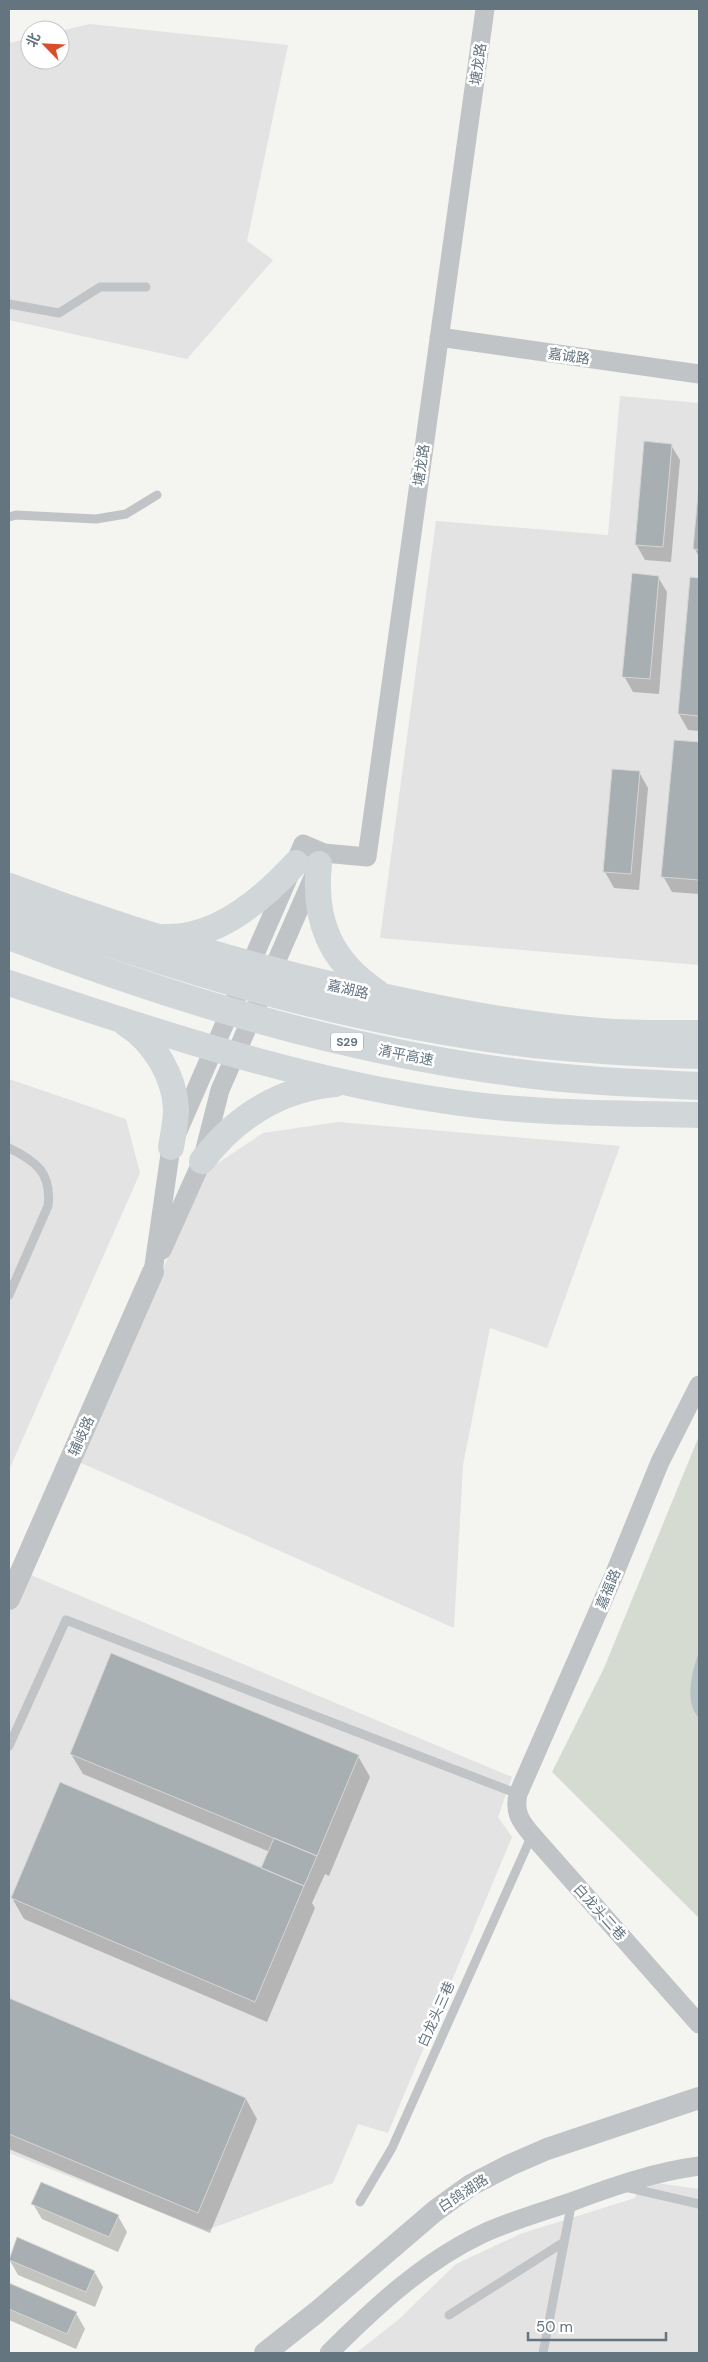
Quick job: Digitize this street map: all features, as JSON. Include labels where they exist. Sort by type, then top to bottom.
[{"type":"highway","name":"S29","points":[[9,907],[143,954],[228,981],[377,1018],[533,1044],[620,1052],[699,1056]]},
{"type":"highway","name":"清平高速","points":[[9,936],[114,974],[207,1003],[373,1048],[519,1074],[612,1082],[699,1086]]},
{"type":"main road","points":[[152,936],[174,937],[193,933],[227,920],[262,897],[310,856],[317,905],[330,942],[351,973],[384,997]]},
{"type":"main road","name":"嘉湖路","points":[[9,886],[152,936],[262,967],[384,997],[451,1011],[532,1024],[602,1032],[699,1033]]},
{"type":"main road","points":[[9,983],[225,1050],[350,1083],[447,1102],[514,1108],[699,1115]]},
{"type":"main road","points":[[112,1016],[144,1038],[156,1052],[165,1071],[176,1107],[171,1147]]},
{"type":"main road","points":[[202,1161],[229,1129],[264,1105],[303,1089],[350,1083]]},
{"type":"street","name":"塘龙路","points":[[310,856],[367,857],[486,9]]},
{"type":"street","name":"嘉诚路","points":[[439,337],[699,374]]},
{"type":"street","points":[[153,1272],[171,1147],[225,1050],[310,856]]},
{"type":"street","points":[[153,1272],[202,1161],[220,1090],[225,1050]]},
{"type":"street","name":"辅岐路","points":[[9,1599],[153,1272]]},
{"type":"street","name":"嘉福路","points":[[518,1794],[614,1575],[660,1462],[699,1385]]},
{"type":"street","name":"白龙头二巷","points":[[518,1794],[517,1814],[532,1835],[699,2024]]},
{"type":"street","name":"白鸽湖路","points":[[265,2353],[317,2312],[435,2210],[471,2185],[547,2149],[699,2098]]},
{"type":"street","points":[[329,2353],[388,2298],[457,2247],[483,2234],[617,2185],[671,2170],[699,2166]]},
{"type":"lane","points":[[9,304],[59,313],[100,287],[146,287]]},
{"type":"lane","points":[[9,517],[16,515],[96,519],[126,514],[156,494]]},
{"type":"lane","points":[[9,1148],[32,1160],[39,1167],[48,1185],[49,1195],[48,1206],[9,1295]]},
{"type":"lane","points":[[9,1746],[66,1620],[518,1794]]},
{"type":"lane","name":"白龙头三巷","points":[[360,2202],[392,2148],[532,1835]]},
{"type":"lane","points":[[617,2185],[699,2204]]},
{"type":"lane","points":[[543,2353],[572,2201]]},
{"type":"lane","points":[[448,2315],[564,2242]]},
{"type":"shaded area","points":[[90,24],[288,45],[247,241],[273,260],[187,359],[9,320],[9,43],[20,40],[20,70],[70,70],[70,29]]},
{"type":"shaded area","points":[[620,396],[699,403],[699,965],[380,938],[436,521],[608,535]]},
{"type":"shaded area","points":[[9,1079],[126,1119],[140,1173],[9,1470]]},
{"type":"shaded area","points":[[338,1122],[620,1146],[547,1348],[490,1328],[463,1465],[454,1628],[79,1462],[137,1324],[209,1169],[263,1133]]},
{"type":"shaded area","points":[[699,1436],[699,1918],[552,1772],[604,1668]]},
{"type":"shaded area","points":[[26,1573],[512,1777],[498,1817],[512,1837],[388,2133],[358,2124],[333,2183],[207,2230],[9,2153],[9,1614]]},
{"type":"shaded area","points":[[699,1651],[699,1718],[691,1703],[690,1694],[692,1676]]},
{"type":"shaded area","points":[[642,2181],[699,2189],[699,2353],[356,2353],[398,2320],[456,2264],[520,2234],[635,2198]]},
{"type":"building","points":[[644,441],[672,444],[663,547],[635,545]]},
{"type":"building","points":[[699,483],[699,550],[693,549]]},
{"type":"building","points":[[632,573],[659,576],[650,679],[622,677]]},
{"type":"building","points":[[690,577],[699,578],[699,716],[678,714]]},
{"type":"building","points":[[674,740],[699,742],[699,880],[661,877]]},
{"type":"building","points":[[612,769],[640,771],[631,874],[603,872]]},
{"type":"building","points":[[111,1653],[359,1755],[317,1856],[70,1754]]},
{"type":"building","points":[[60,1782],[304,1886],[255,2002],[11,1898]]},
{"type":"building","points":[[274,1838],[317,1856],[304,1886],[261,1868]]},
{"type":"building","points":[[9,1998],[246,2098],[198,2213],[9,2134]]},
{"type":"building","points":[[41,2182],[119,2215],[109,2237],[31,2204]]},
{"type":"building","points":[[17,2237],[95,2271],[86,2292],[9,2260]]},
{"type":"building","points":[[9,2283],[77,2312],[67,2334],[9,2309]]}]
